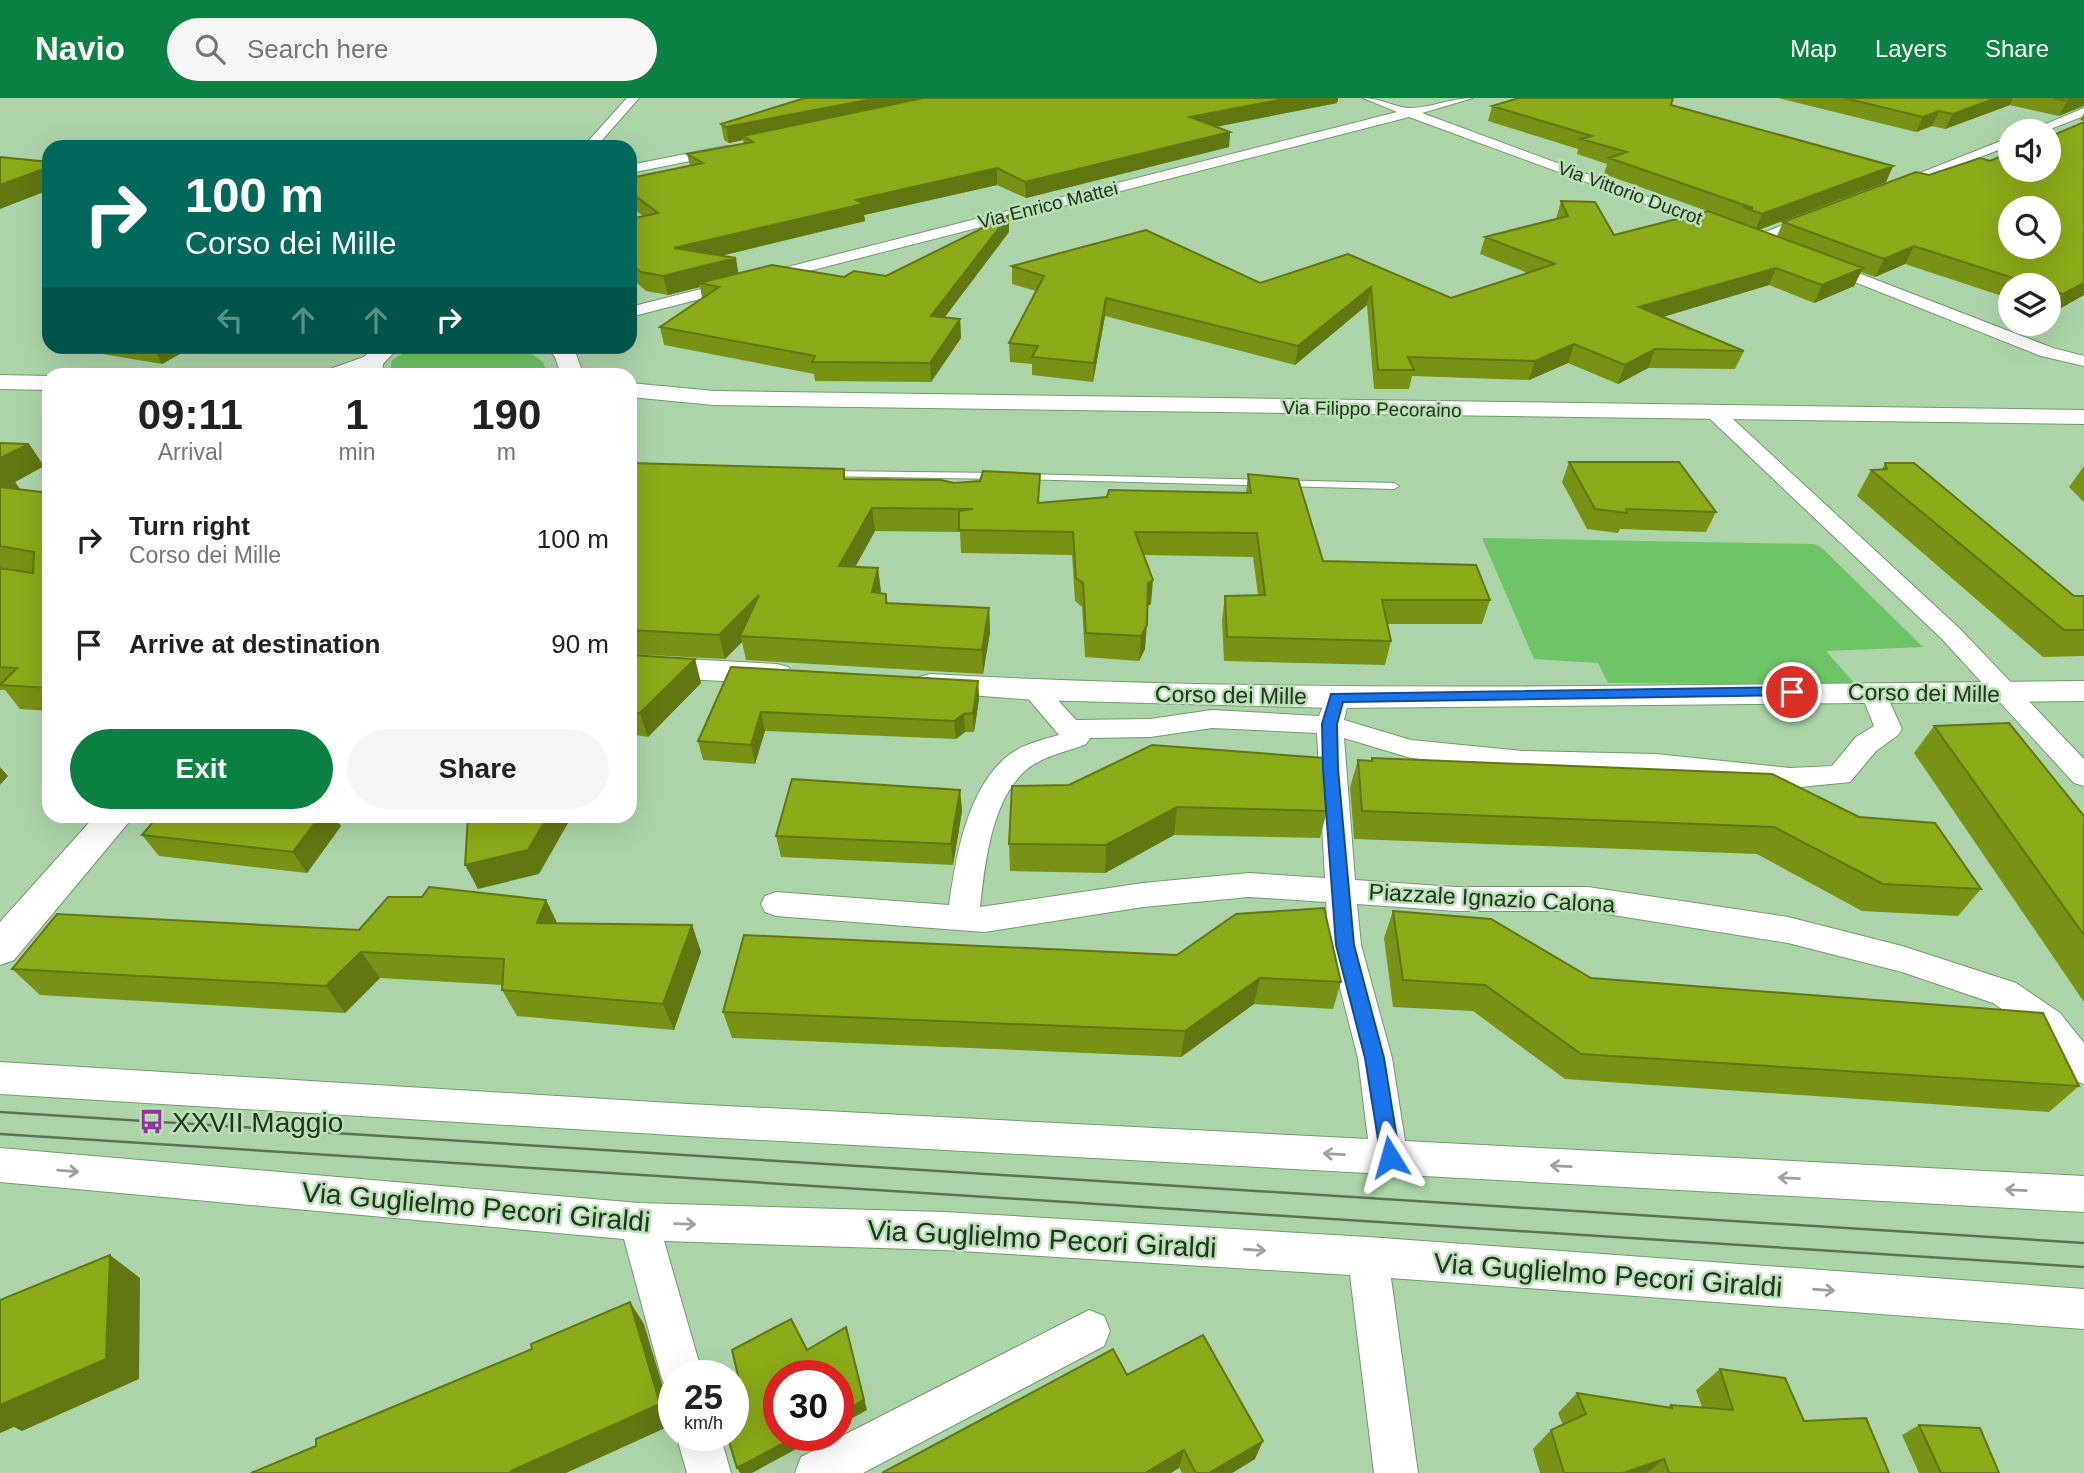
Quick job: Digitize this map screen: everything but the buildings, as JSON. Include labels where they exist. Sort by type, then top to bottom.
[{"type":"street","points":[[595,140],[633,98]]},
{"type":"street","name":"Via Vittorio Ducrot","points":[[1369,98],[1781,249]]},
{"type":"street","name":"Via Enrico Mattei","points":[[637,310],[1467,98]]},
{"type":"street","points":[[2061,121],[2084,112]]},
{"type":"street","points":[[1869,195],[1998,146]]},
{"type":"street","points":[[637,168],[740,147]]},
{"type":"street","points":[[1755,239],[1831,210]]},
{"type":"street","points":[[1807,259],[2047,352],[2084,361]]},
{"type":"street","points":[[2047,352],[2084,373]]},
{"type":"street","points":[[372,368],[383,354]]},
{"type":"street","points":[[0,382],[42,383]]},
{"type":"street","name":"Via Filippo Pecoraino","points":[[637,391],[714,398]]},
{"type":"street","points":[[0,396],[42,396]]},
{"type":"street","name":"Via Filippo Pecoraino","points":[[2030,417],[2084,397]]},
{"type":"street","name":"Via Filippo Pecoraino","points":[[637,400],[714,398],[2084,417]]},
{"type":"street","points":[[1715,413],[1950,633],[2010,693],[2084,776]]},
{"type":"street","points":[[637,666],[811,677]]},
{"type":"street","name":"Corso dei Mille","points":[[894,682],[1333,711],[1872,691],[2084,691]]},
{"type":"street","points":[[963,918],[969,864],[1000,784],[1018,762],[1077,737],[1034,690]]},
{"type":"street","points":[[1069,729],[1150,728],[1212,719],[1333,711],[1410,749],[1523,760],[1656,764],[1790,778],[1840,775],[1866,744],[1889,729],[1872,691]]},
{"type":"street","points":[[1333,711],[1340,890],[1345,945],[1374,1058],[1390,1157]]},
{"type":"street","points":[[0,949],[110,823]]},
{"type":"street","name":"Piazzale Ignazio Calona","points":[[776,904],[984,920],[1143,895],[1249,885],[1455,899],[1588,899],[1788,930],[1902,959],[2004,993],[2048,1023],[2084,1069]]},
{"type":"street","points":[[0,1077],[688,1120],[2084,1194]]},
{"type":"street","name":"Via Guglielmo Pecori Giraldi","points":[[0,1165],[639,1222],[944,1231],[1368,1257],[2084,1309]]},
{"type":"street","points":[[639,1222],[678,1360]]},
{"type":"street","points":[[1368,1257],[1396,1473]]},
{"type":"street","points":[[817,1473],[1089,1331]]},
{"type":"street","points":[[703,1451],[709,1473]]},
{"type":"lane","points":[[808,474],[1394,486]]},
{"type":"green space","points":[[402,354],[532,354],[543,362],[545,368],[391,368],[392,360]]},
{"type":"green space","points":[[1482,538],[1814,544],[1822,548],[1923,647],[1826,651],[1856,685],[1608,683],[1598,663],[1534,659]]},
{"type":"tram line","points":[[0,1112],[2084,1243]]},
{"type":"tram line","points":[[0,1134],[2084,1267]]},
{"type":"place","name":"XXVII Maggio","points":[[152,1122]]},
{"type":"route","points":[[1390,1157],[1374,1058],[1345,945],[1331,769],[1330,724],[1336,697],[1792,692]]}]
